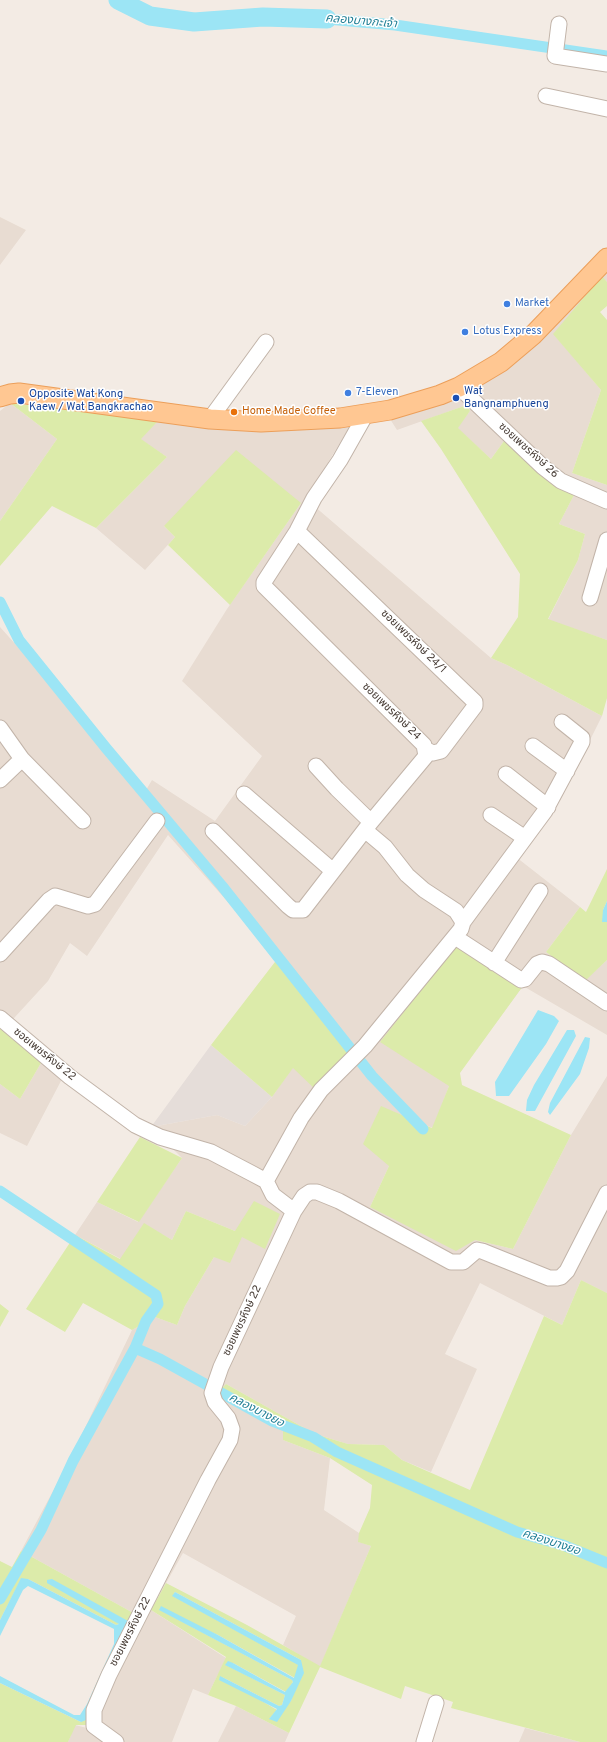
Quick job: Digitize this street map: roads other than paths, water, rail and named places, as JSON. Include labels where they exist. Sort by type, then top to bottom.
[{"type":"main road","points":[[3,392],[210,419],[261,422],[311,421],[366,414],[412,404],[459,387],[501,362],[533,335],[607,258]]},
{"type":"street","points":[[560,24],[555,56],[607,64]]},
{"type":"street","points":[[546,96],[607,109]]},
{"type":"street","points":[[210,419],[266,342]]},
{"type":"street","name":"ซอยเพชรหึงษ์ 26","points":[[459,387],[543,467],[561,481],[607,501]]},
{"type":"street","name":"ซอยเพชรหึงษ์ 24","points":[[213,831],[293,910],[303,910],[426,756],[427,750],[424,745],[266,590],[264,582],[297,531],[314,498],[340,460],[366,414]]},
{"type":"street","name":"ซอยเพชรหึงษ์ 24/1","points":[[297,531],[475,702],[475,706],[441,751],[433,753],[427,750]]},
{"type":"street","points":[[590,598],[607,540]]},
{"type":"street","points":[[294,1211],[273,1195],[266,1181],[302,1118],[321,1090],[365,1046],[455,937],[461,929],[462,922],[548,807],[582,742],[582,738],[562,722]]},
{"type":"street","points":[[0,728],[22,759],[83,821]]},
{"type":"street","points":[[533,746],[567,771]]},
{"type":"street","points":[[0,780],[22,759]]},
{"type":"street","points":[[316,766],[369,827],[407,875],[424,890],[456,911],[462,922]]},
{"type":"street","points":[[506,774],[548,807]]},
{"type":"street","points":[[244,794],[333,871]]},
{"type":"street","points":[[491,815],[525,838]]},
{"type":"street","points":[[0,954],[49,900],[55,896],[88,906],[95,904],[157,821]]},
{"type":"street","points":[[494,963],[540,891]]},
{"type":"street","points":[[455,937],[521,980],[525,979],[537,964],[542,962],[549,964],[607,1003]]},
{"type":"street","name":"ซอยเพชรหึงษ์ 22","points":[[0,1018],[70,1077],[135,1124],[160,1136],[211,1152],[266,1181]]},
{"type":"street","name":"ซอยเพชรหึงษ์ 22","points":[[116,1742],[94,1726],[94,1710],[109,1675],[208,1480],[230,1440],[232,1429],[228,1418],[215,1402],[214,1387],[294,1211],[304,1196],[310,1192],[317,1192],[339,1201],[451,1262],[463,1262],[476,1250],[482,1251],[549,1278],[556,1278],[561,1277],[567,1271],[607,1193]]},
{"type":"street","points":[[424,1742],[436,1702]]},
{"type":"water","points":[[607,901],[607,922],[602,922],[603,910]]},
{"type":"water","points":[[538,1010],[554,1016],[559,1021],[546,1044],[509,1096],[496,1096],[495,1082]]},
{"type":"water","points":[[567,1030],[574,1030],[576,1036],[535,1111],[526,1111],[527,1100],[534,1085]]},
{"type":"water","points":[[585,1037],[590,1038],[589,1048],[580,1074],[550,1115],[548,1112],[550,1103]]},
{"type":"water","points":[[21,1578],[28,1579],[116,1625],[119,1624],[47,1583],[47,1580],[52,1579],[128,1621],[129,1625],[86,1720],[81,1722],[0,1683],[0,1676],[74,1715],[80,1715],[87,1704],[114,1644],[114,1629],[28,1586],[23,1590],[0,1636],[0,1620]]},
{"type":"water","points":[[175,1592],[301,1660],[304,1673],[291,1701],[277,1722],[269,1719],[277,1709],[219,1680],[220,1676],[279,1706],[282,1705],[285,1695],[225,1665],[228,1661],[233,1663],[285,1692],[293,1682],[292,1680],[159,1610],[161,1606],[218,1635],[294,1678],[298,1665],[172,1596]]},
{"type":"waterway","name":"คลองบางกะเจ้า","points":[[118,0],[150,16],[194,22],[263,17],[327,19]]},
{"type":"waterway","name":"คลองบางกะเจ้า","points":[[327,19],[395,25],[607,56]]},
{"type":"waterway","points":[[0,602],[19,640],[106,748],[222,886],[372,1076],[423,1129]]},
{"type":"waterway","points":[[0,1191],[156,1295],[158,1304],[146,1321],[135,1348],[73,1461],[41,1530],[0,1599]]},
{"type":"waterway","name":"คลองบางยอ","points":[[135,1348],[160,1359],[272,1421],[313,1437],[337,1452],[517,1532],[563,1545],[607,1563]]},
{"type":"place","name":"Market","points":[[507,304]]},
{"type":"place","name":"Lotus Express","points":[[465,332]]},
{"type":"place","name":"7-Eleven","points":[[348,393]]},
{"type":"place","name":"Wat Bangnamphueng","points":[[456,398]]},
{"type":"place","name":"Opposite Wat Kong Kaew / Wat Bangkrachao","points":[[21,401]]},
{"type":"place","name":"Home Made Coffee","points":[[234,412]]}]
